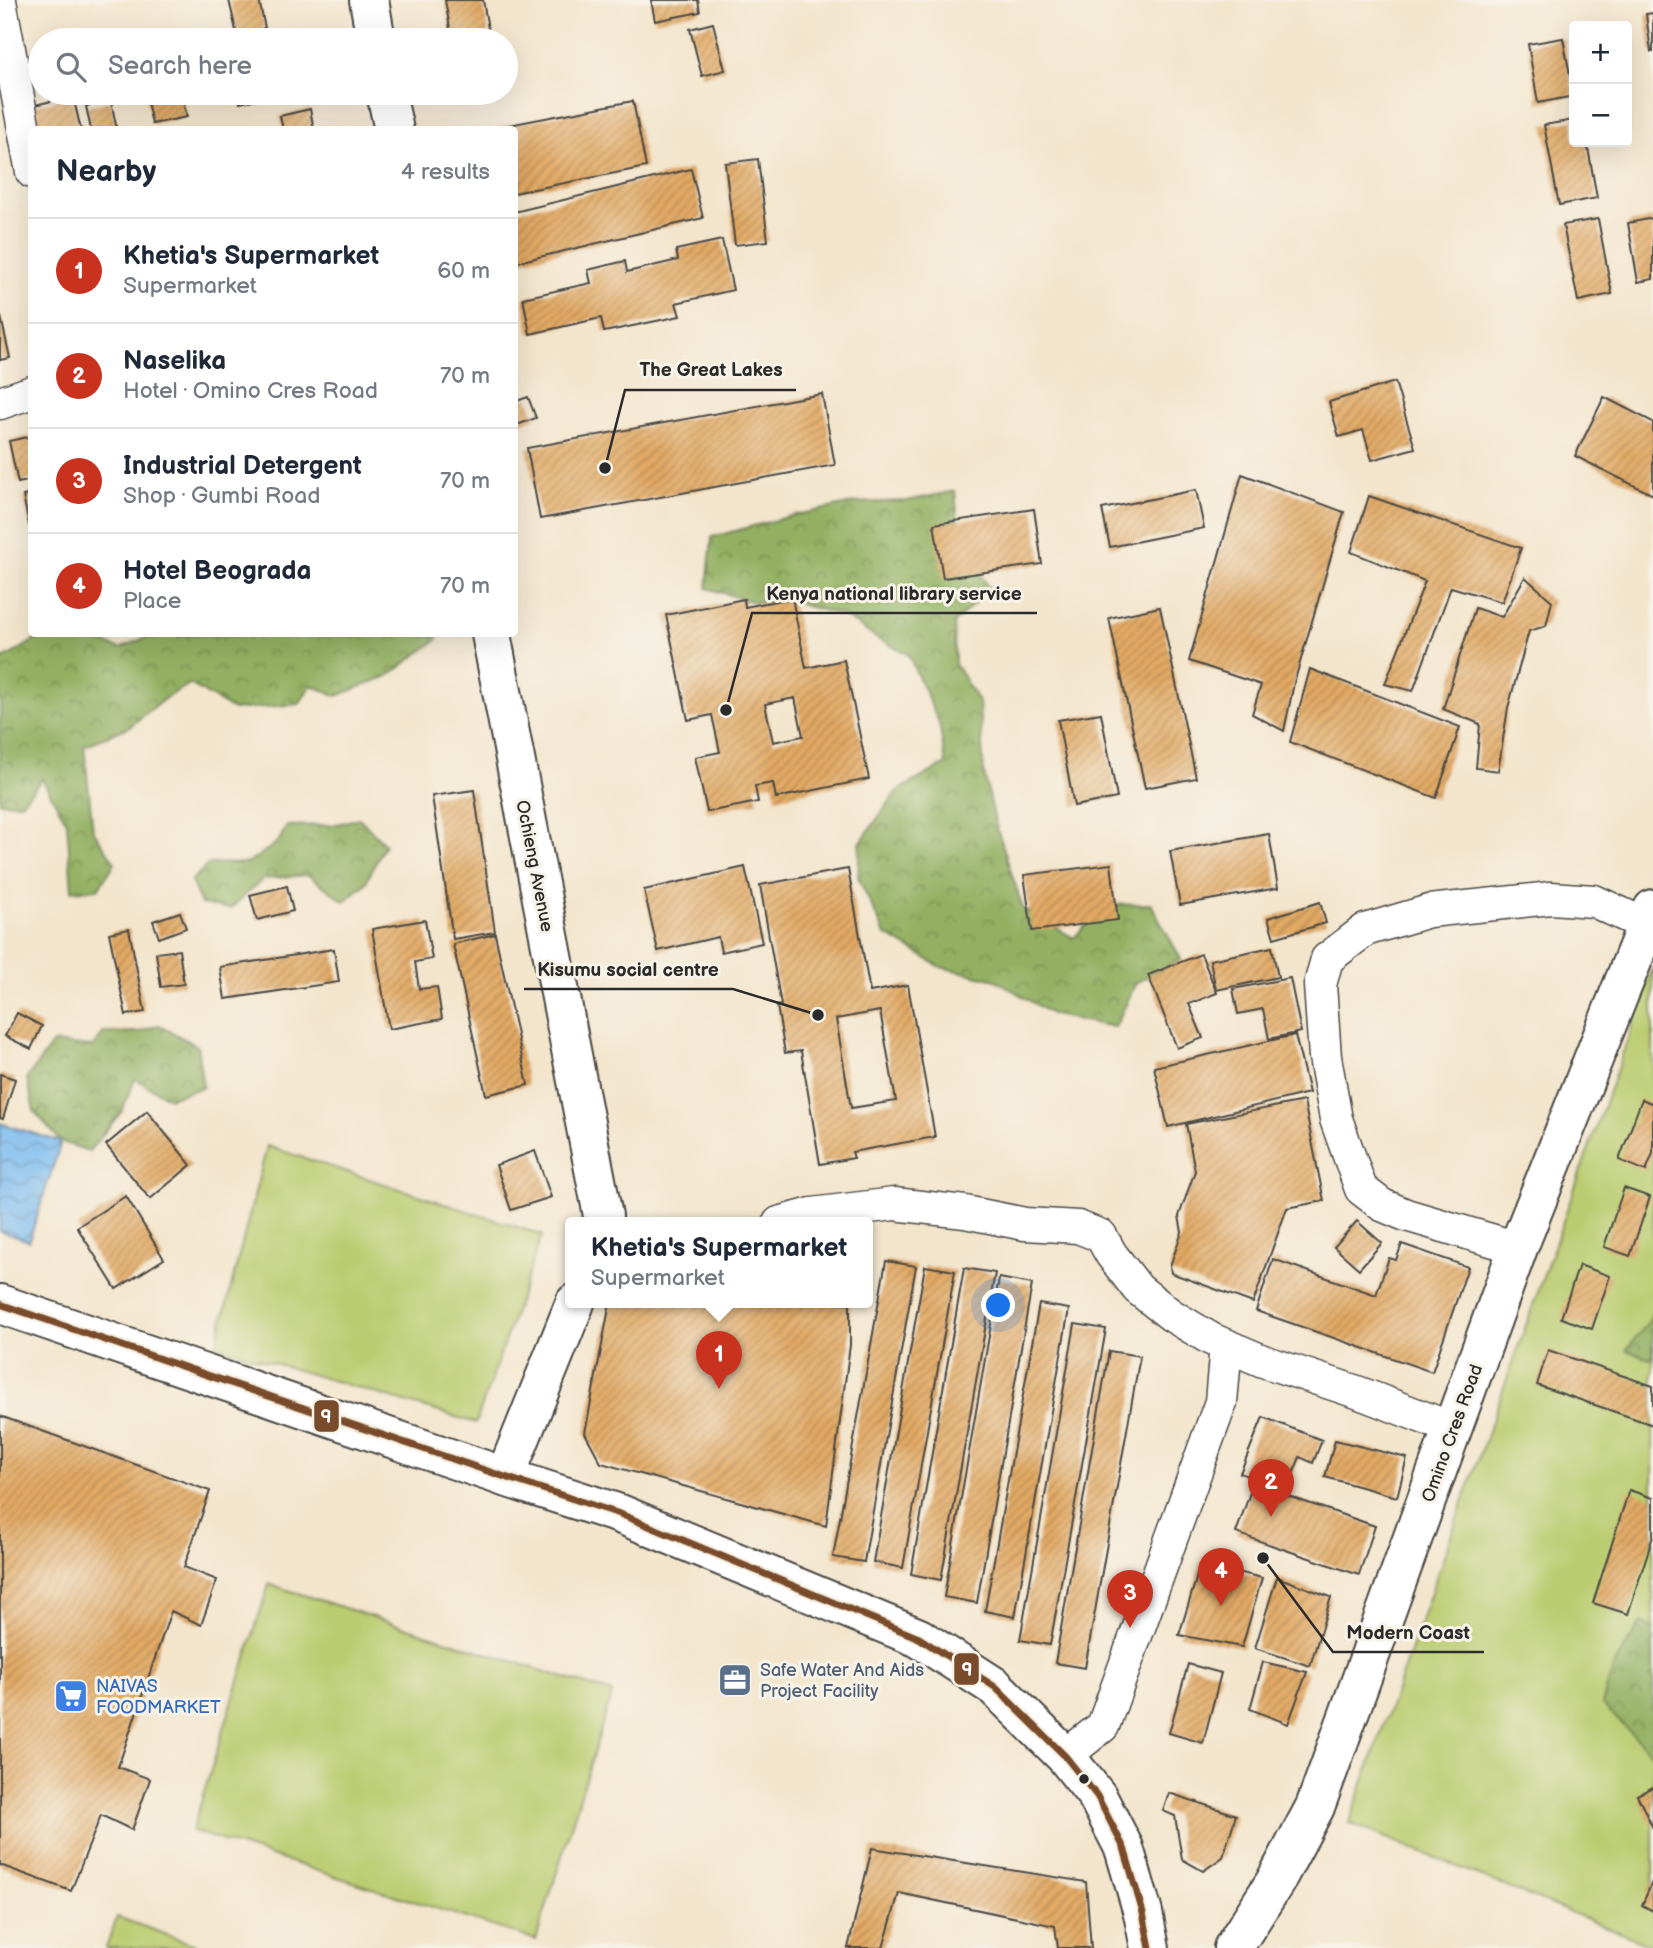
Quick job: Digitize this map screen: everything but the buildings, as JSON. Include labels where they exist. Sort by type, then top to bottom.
[{"type":"street","points":[[369,0],[374,28]]},
{"type":"street","points":[[0,1],[28,151]]},
{"type":"street","points":[[389,105],[393,126]]},
{"type":"street","points":[[0,403],[28,393]]},
{"type":"street","name":"Ochieng Avenue","points":[[492,637],[603,1217]]},
{"type":"street","points":[[1518,1248],[1406,1215],[1382,1205],[1362,1189],[1336,1119],[1325,1057],[1320,985],[1327,958],[1365,930],[1429,911],[1551,898],[1594,901],[1650,917]]},
{"type":"street","name":"Omino Cres Road","points":[[1234,1948],[1275,1882],[1315,1807],[1518,1248],[1650,917]]},
{"type":"street","points":[[801,1217],[894,1204],[927,1206],[1025,1223],[1078,1227],[1101,1236],[1111,1254],[1138,1289],[1171,1315],[1211,1339],[1263,1361],[1454,1429]]},
{"type":"street","points":[[0,1304],[620,1514],[919,1638],[995,1687],[1065,1756],[1097,1797],[1124,1848],[1150,1948]]},
{"type":"street","points":[[505,1477],[573,1308]]},
{"type":"street","points":[[1065,1756],[1103,1726],[1222,1402],[1226,1345]]},
{"type":"green space","points":[[955,491],[959,537],[989,589],[954,623],[955,664],[979,703],[984,774],[996,825],[1023,909],[1074,938],[1104,905],[1151,904],[1181,959],[1136,983],[1115,1027],[1053,1015],[996,980],[941,967],[885,934],[858,877],[860,843],[897,791],[946,764],[939,723],[908,654],[876,638],[844,616],[795,603],[753,602],[707,588],[712,537],[854,503],[907,501]]},
{"type":"green space","points":[[41,637],[89,637],[120,649],[146,637],[438,639],[388,676],[337,696],[311,685],[299,704],[233,710],[190,684],[164,699],[129,727],[84,746],[93,830],[115,863],[98,889],[72,891],[67,822],[42,779],[21,803],[0,802],[0,660]]},
{"type":"green space","points":[[359,818],[385,844],[365,884],[344,901],[308,875],[263,879],[230,909],[201,904],[191,881],[209,864],[248,863],[278,842],[287,826],[333,825]]},
{"type":"green space","points":[[1653,968],[1653,1946],[1349,1823]]},
{"type":"green space","points":[[159,1025],[197,1046],[203,1087],[169,1098],[135,1079],[122,1111],[89,1151],[61,1142],[34,1111],[27,1078],[53,1043],[93,1047],[103,1033],[139,1032]]},
{"type":"green space","points":[[267,1146],[542,1235],[476,1423],[216,1346]]},
{"type":"green space","points":[[1653,1310],[1653,1356],[1650,1359],[1626,1350],[1650,1320]]},
{"type":"green space","points":[[269,1584],[612,1693],[536,1940],[192,1831]]},
{"type":"green space","points":[[1641,1623],[1653,1628],[1653,1755],[1602,1704],[1614,1665]]},
{"type":"green space","points":[[117,1917],[204,1948],[106,1948]]},
{"type":"water","points":[[0,1123],[61,1142],[29,1241],[0,1231]]},
{"type":"transit line","name":"9","points":[[0,1304],[620,1514],[919,1638],[995,1687],[1065,1756],[1097,1796],[1124,1848],[1150,1948]]},
{"type":"place","name":"The Great Lakes","points":[[605,468]]},
{"type":"place","name":"Kenya national library service","points":[[726,710]]},
{"type":"place","name":"Kisumu social centre","points":[[818,1015]]},
{"type":"place","name":"Khetia's Supermarket","points":[[719,1389]]},
{"type":"place","name":"Naselika","points":[[1271,1517]]},
{"type":"place","name":"Modern Coast","points":[[1263,1558]]},
{"type":"place","name":"Hotel Beograda","points":[[1221,1606]]},
{"type":"place","name":"Industrial Detergent","points":[[1130,1628]]},
{"type":"place","name":"Safe Water And Aids Project Facility","points":[[735,1680]]},
{"type":"place","name":"NAIVAS FOODMARKET","points":[[71,1696]]}]
